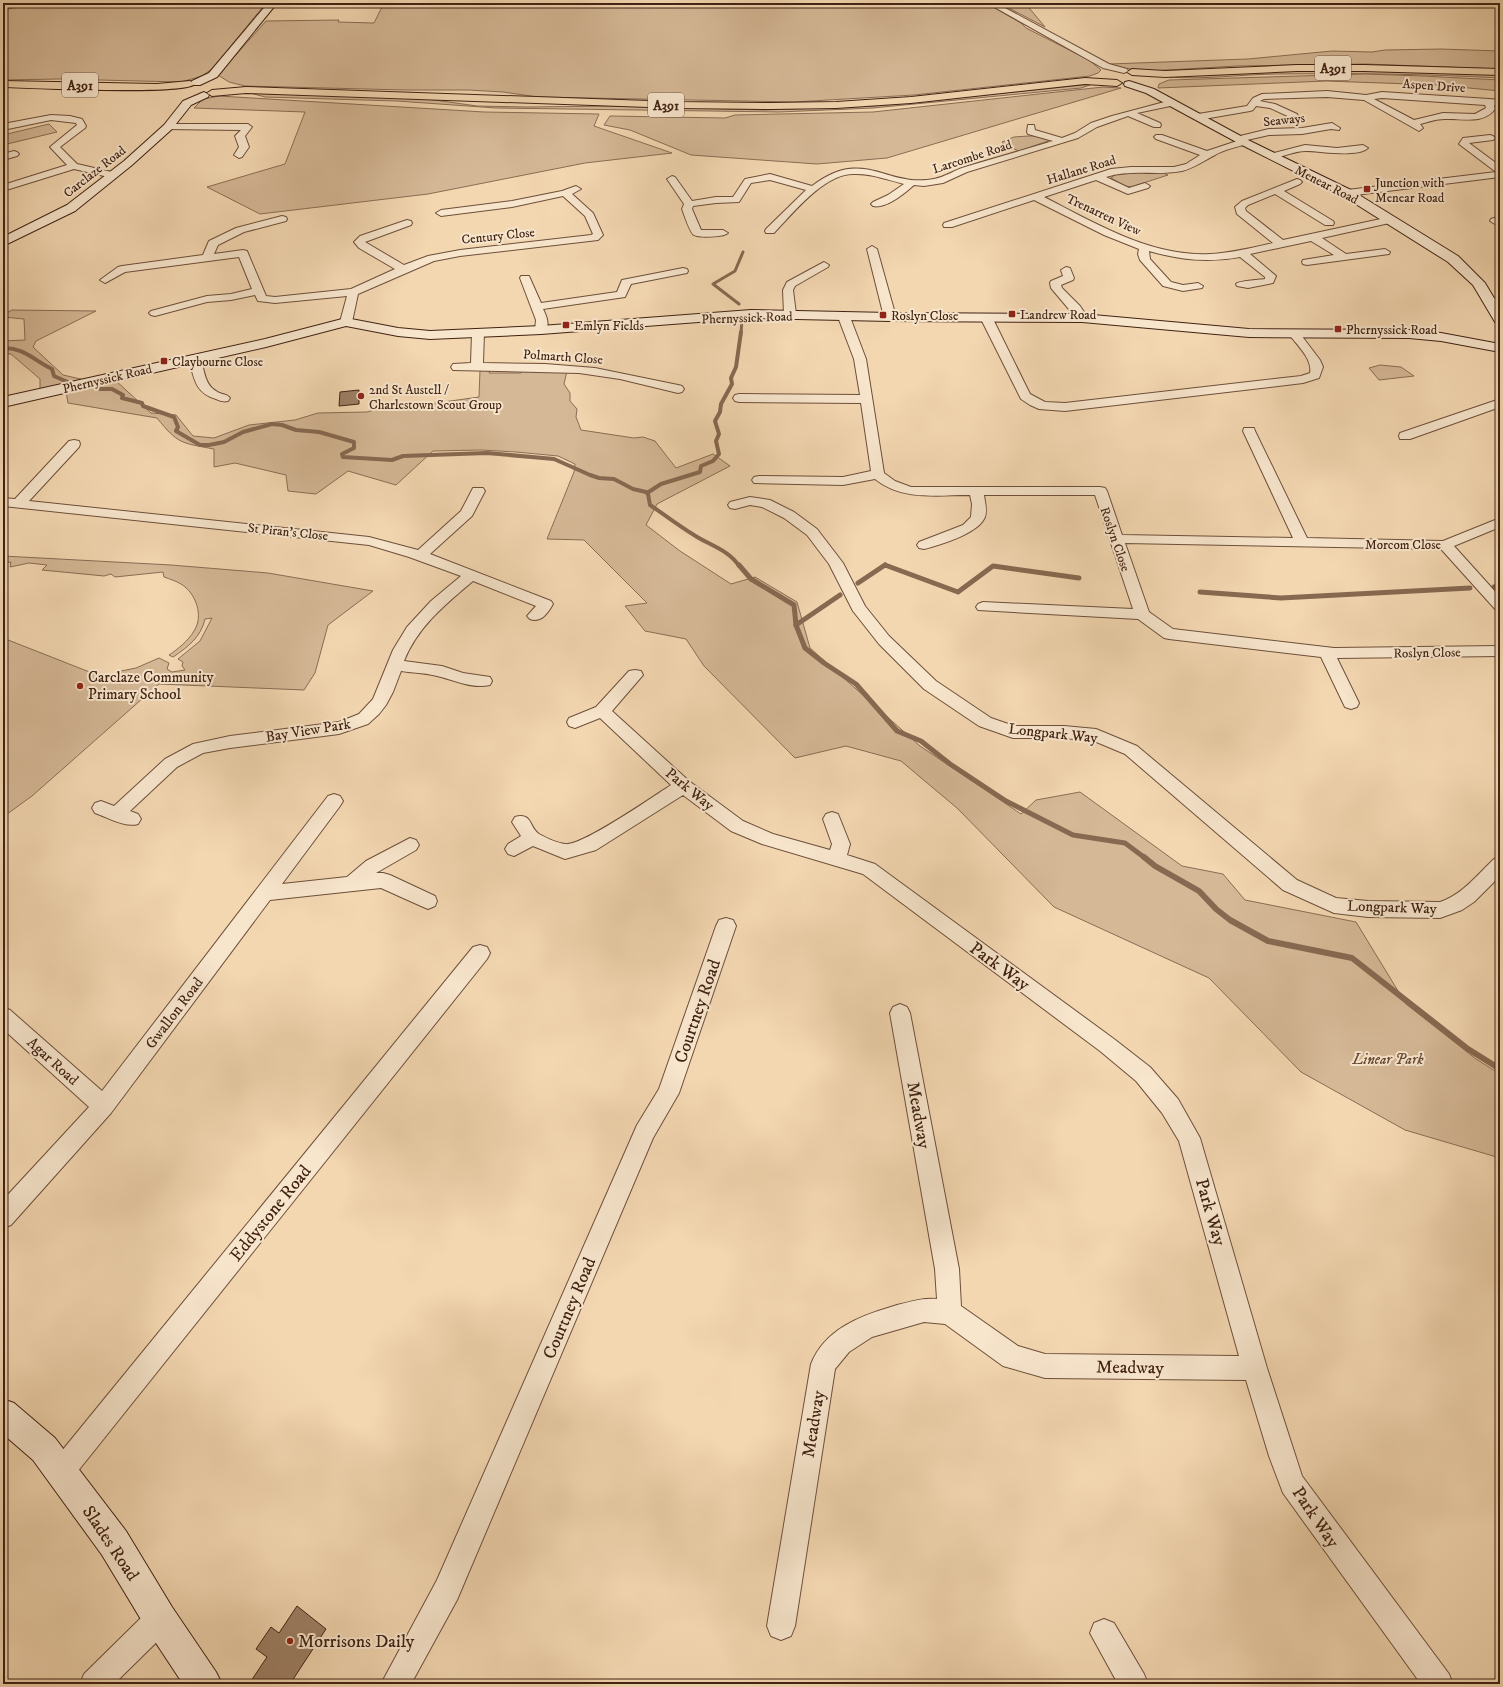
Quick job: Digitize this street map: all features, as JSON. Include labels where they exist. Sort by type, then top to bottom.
[{"type":"highway","name":"A391","points":[[1128,72],[1165,74],[1297,68],[1409,68],[1500,72]]},
{"type":"highway","points":[[1129,84],[1117,83],[1110,80],[1108,72],[1128,72],[1143,76],[1146,84]]},
{"type":"highway","name":"A391","points":[[1085,82],[1108,72]]},
{"type":"highway","name":"A391","points":[[1146,84],[1165,74]]},
{"type":"highway","points":[[184,96],[182,88],[193,83],[216,81],[221,87],[220,89],[208,94]]},
{"type":"highway","name":"A391","points":[[216,81],[246,90]]},
{"type":"highway","name":"A391","points":[[208,94],[246,90],[677,105],[772,106],[836,105],[911,100],[1085,82],[1117,83]]},
{"type":"highway","name":"A391","points":[[3,84],[157,87],[193,83]]},
{"type":"highway","name":"A391","points":[[157,87],[184,96]]},
{"type":"street","points":[[216,81],[227,60],[273,3]]},
{"type":"street","points":[[991,3],[1108,72]]},
{"type":"street","name":"Menear Road","points":[[1129,84],[1146,84],[1172,103],[1198,118],[1241,141],[1347,192],[1453,259],[1495,301],[1500,319]]},
{"type":"street","name":"Carclaze Road","points":[[3,242],[70,208],[128,163],[168,126],[184,96],[208,94]]},
{"type":"street","points":[[1198,118],[1250,108],[1256,100],[1262,97],[1327,94],[1366,98],[1416,126],[1444,116],[1474,116],[1485,114],[1491,109],[1489,102]]},
{"type":"street","name":"Aspen Drive","points":[[1366,98],[1382,95],[1500,103]]},
{"type":"street","name":"Larcombe Road","points":[[770,231],[813,189],[834,175],[842,172],[853,170],[872,172],[912,182],[936,182],[967,169],[1076,135],[1097,124],[1172,103]]},
{"type":"street","points":[[1255,103],[1272,106],[1294,116]]},
{"type":"street","points":[[1131,114],[1155,123]]},
{"type":"street","points":[[3,127],[51,117],[75,119],[80,121],[82,126],[55,148],[73,166]]},
{"type":"street","name":"Seaways","points":[[1241,141],[1269,132],[1302,131],[1332,125]]},
{"type":"street","points":[[168,126],[248,127],[240,136],[244,147],[239,155]]},
{"type":"street","points":[[1019,134],[1031,130],[1061,140]]},
{"type":"street","points":[[1159,137],[1175,139],[1209,155]]},
{"type":"street","points":[[1490,138],[1466,140],[1464,144],[1500,170]]},
{"type":"street","name":"Hallane Road","points":[[948,225],[1096,176],[1126,169],[1167,170],[1181,168],[1194,164],[1209,155],[1241,141]]},
{"type":"street","points":[[1273,156],[1305,148],[1337,151],[1363,148]]},
{"type":"street","points":[[3,157],[14,154]]},
{"type":"street","points":[[3,188],[73,166],[113,175]]},
{"type":"street","points":[[1347,192],[1500,174]]},
{"type":"street","points":[[1096,176],[1128,191],[1145,186]]},
{"type":"street","points":[[1479,176],[1493,183]]},
{"type":"street","points":[[689,204],[716,200],[736,200],[748,181],[770,177],[813,189]]},
{"type":"street","points":[[672,178],[689,204]]},
{"type":"street","points":[[886,203],[902,192],[912,182]]},
{"type":"street","points":[[1282,244],[1241,212],[1240,207],[1297,182]]},
{"type":"street","name":"Century Close","points":[[441,213],[512,204],[566,193],[577,188]]},
{"type":"street","points":[[1277,191],[1329,222]]},
{"type":"street","name":"Century Close","points":[[258,291],[262,299],[275,300],[353,292],[403,269],[432,258],[453,254],[594,238],[598,235],[589,215],[566,193]]},
{"type":"street","name":"Trenarren View","points":[[1034,196],[1118,238],[1186,257],[1216,257],[1243,254],[1390,220]]},
{"type":"street","points":[[689,204],[687,209],[697,234],[723,233]]},
{"type":"street","points":[[1299,212],[1310,210]]},
{"type":"street","points":[[208,257],[213,243],[240,230],[282,219]]},
{"type":"street","points":[[403,269],[358,242],[364,238],[407,223]]},
{"type":"street","points":[[1314,238],[1344,258]]},
{"type":"street","points":[[1146,247],[1143,254],[1145,260],[1167,284],[1183,288],[1198,286]]},
{"type":"street","points":[[872,249],[890,317]]},
{"type":"street","points":[[1308,262],[1385,252]]},
{"type":"street","points":[[105,280],[119,264],[243,253],[258,291],[231,297],[207,299],[155,313]]},
{"type":"street","points":[[1241,284],[1248,285],[1269,281],[1271,276],[1243,254]]},
{"type":"street","points":[[790,314],[788,290],[791,284],[824,265]]},
{"type":"street","points":[[1066,270],[1069,278],[1055,283],[1057,290],[1079,310],[1082,318]]},
{"type":"street","points":[[536,307],[621,295],[626,282],[683,271]]},
{"type":"street","points":[[525,278],[542,320],[542,330]]},
{"type":"street","points":[[346,322],[353,292]]},
{"type":"street","name":"Phernyssick Road","points":[[3,402],[266,343],[346,322],[398,332],[430,335],[542,330],[751,314],[890,317],[1082,318],[1249,333],[1409,334],[1441,337],[1500,348]]},
{"type":"street","points":[[759,480],[843,481],[878,474],[860,359],[844,316]]},
{"type":"street","points":[[986,317],[1026,396],[1034,404],[1047,407],[1065,407],[1303,379],[1315,375],[1317,367],[1314,360],[1294,333]]},
{"type":"street","points":[[477,367],[478,333]]},
{"type":"street","points":[[195,359],[202,383],[211,394],[224,398]]},
{"type":"street","name":"Polmarth Close","points":[[457,368],[529,367],[585,370],[612,374],[678,389]]},
{"type":"street","points":[[739,398],[867,399]]},
{"type":"street","points":[[1406,436],[1500,403]]},
{"type":"street","points":[[1249,431],[1302,543]]},
{"type":"street","points":[[60,443],[89,446]]},
{"type":"street","points":[[18,504],[74,444]]},
{"type":"street","name":"Roslyn Close","points":[[878,474],[890,484],[910,491],[1100,491],[1142,614],[1169,634],[1327,652],[1498,654]]},
{"type":"street","points":[[420,556],[467,513],[478,489]]},
{"type":"street","points":[[924,545],[936,534],[968,528],[978,518],[979,504],[976,491]]},
{"type":"street","name":"Longpark Way","points":[[744,499],[765,503],[783,512],[812,532],[836,563],[858,608],[884,640],[930,686],[985,722],[1014,732],[1064,732],[1096,735],[1131,750],[1290,885],[1334,905],[1368,909],[1440,910],[1456,905],[1467,897],[1500,864]]},
{"type":"street","name":"St Piran's Close","points":[[3,502],[362,540],[391,546],[546,604],[535,616]]},
{"type":"street","name":"Morcom Close","points":[[1116,540],[1445,546],[1500,522]]},
{"type":"street","points":[[1445,546],[1500,606]]},
{"type":"street","name":"Bay View Park","points":[[117,813],[171,763],[199,748],[230,742],[340,728],[356,723],[365,718],[383,698],[405,640],[425,615],[471,575]]},
{"type":"street","points":[[983,607],[1142,614]]},
{"type":"street","points":[[1327,652],[1351,703]]},
{"type":"street","points":[[395,665],[442,671],[461,678],[484,681]]},
{"type":"street","points":[[575,722],[602,711],[635,675]]},
{"type":"street","name":"Park Way","points":[[602,711],[683,786],[737,826],[768,839],[869,869],[1046,999],[1143,1074],[1170,1106],[1190,1138],[1255,1368],[1292,1484],[1439,1684]]},
{"type":"street","points":[[520,822],[532,838],[564,852],[590,846],[683,786]]},
{"type":"street","name":"Gwallon Road","points":[[3,1217],[104,1106],[334,801]]},
{"type":"street","points":[[832,819],[841,844],[837,860]]},
{"type":"street","points":[[514,849],[532,838]]},
{"type":"street","points":[[352,883],[372,866],[410,845]]},
{"type":"street","points":[[264,893],[383,880],[428,901]]},
{"type":"street","name":"Courtney Road","points":[[395,1684],[448,1590],[645,1132],[668,1093],[726,926]]},
{"type":"street","name":"Eddystone Road","points":[[61,1472],[480,953]]},
{"type":"street","name":"Meadway","points":[[900,1013],[947,1269],[949,1312]]},
{"type":"street","name":"Agar Road","points":[[3,1016],[104,1106]]},
{"type":"street","name":"Meadway","points":[[781,1626],[823,1364],[840,1343],[867,1326],[924,1310],[949,1312],[1012,1358],[1046,1366],[1255,1368]]},
{"type":"street","name":"Slades Road","points":[[3,1414],[44,1449],[114,1543],[160,1619],[204,1684]]},
{"type":"street","points":[[94,1684],[160,1619]]},
{"type":"street","points":[[1104,1633],[1134,1684]]},
{"type":"green space","points":[[38,3],[137,3],[157,5],[193,3],[266,3],[212,69],[202,76],[181,82],[58,79],[3,80],[3,10]]},
{"type":"green space","points":[[390,3],[986,3],[1021,23],[1026,28],[1089,60],[1101,70],[1090,76],[914,95],[794,102],[538,97],[503,92],[469,90],[245,86],[229,82],[218,75],[266,21],[339,20],[338,22],[374,23],[382,7]]},
{"type":"green space","points":[[1000,3],[1025,3],[1045,27],[1005,6]]},
{"type":"green space","points":[[1441,49],[1500,51],[1500,69],[1366,64],[1237,66],[1150,71],[1113,67],[1109,64],[1248,59],[1332,51],[1372,52],[1385,50]]},
{"type":"green space","points":[[1349,70],[1500,75],[1500,78],[1334,74],[1265,74],[1197,78],[1169,77],[1234,73]]},
{"type":"green space","points":[[1365,74],[1500,80],[1500,91],[1438,85],[1326,81],[1158,88],[1159,84],[1169,80]]},
{"type":"green space","points":[[1093,84],[1081,88],[873,108],[779,112],[496,108],[397,101],[265,97],[250,93],[427,99],[477,106],[616,106],[764,110],[875,106]]},
{"type":"green space","points":[[1103,87],[1121,88],[887,158],[817,164],[691,155],[630,130],[604,125],[610,116],[725,118],[735,115],[873,112]]},
{"type":"green space","points":[[219,96],[484,112],[599,114],[594,126],[672,153],[585,163],[428,194],[260,214],[207,187],[285,164],[305,112],[194,108],[203,99]]},
{"type":"green space","points":[[49,124],[57,132],[3,145],[3,135]]},
{"type":"green space","points":[[1041,136],[1051,140],[1019,151],[1005,145],[1002,142],[1014,137]]},
{"type":"green space","points":[[1141,172],[1163,173],[1168,175],[1131,187],[1125,186],[1111,178],[1116,174]]},
{"type":"green space","points":[[12,310],[96,311],[36,341],[33,347],[63,375],[85,380],[40,389],[40,379],[11,354],[3,354],[3,341],[25,340],[24,319],[3,317],[3,315]]},
{"type":"green space","points":[[1380,365],[1401,367],[1414,376],[1379,380],[1369,368]]},
{"type":"green space","name":"Linear Park","points":[[523,369],[567,371],[564,384],[570,393],[570,401],[577,409],[576,417],[581,430],[634,438],[643,437],[655,441],[676,468],[713,454],[730,466],[657,504],[646,525],[680,551],[731,584],[755,577],[797,602],[810,648],[920,746],[1021,814],[1036,800],[1080,792],[1182,866],[1223,874],[1245,900],[1356,922],[1406,1004],[1476,1059],[1500,1074],[1500,1158],[1405,1130],[1301,1072],[1209,978],[1054,907],[957,808],[901,761],[846,746],[795,758],[704,666],[686,639],[645,631],[625,606],[647,603],[584,540],[547,539],[574,472],[575,464],[558,456],[516,452],[481,450],[433,451],[396,485],[348,471],[316,494],[288,491],[286,475],[235,463],[214,467],[214,449],[181,441],[170,433],[157,418],[68,403],[66,391],[115,380],[151,413],[176,415],[193,436],[214,438],[249,425],[295,420],[318,413],[367,412],[388,406],[429,404],[479,397],[480,370],[490,370],[489,373],[521,373]]},
{"type":"green space","name":"Carclaze Community Primary School","points":[[3,556],[171,565],[268,573],[373,591],[328,625],[315,673],[304,690],[159,684],[32,796],[3,817],[3,638],[120,684],[124,682],[114,678],[116,672],[136,668],[159,658],[169,663],[167,669],[172,672],[185,670],[182,666],[183,662],[178,659],[200,641],[212,618],[205,619],[200,631],[193,641],[173,657],[169,655],[183,644],[194,631],[197,625],[198,612],[197,605],[191,593],[181,584],[164,577],[163,572],[115,577],[111,574],[104,576],[42,570],[47,565],[29,563],[10,567],[11,562],[3,563]]},
{"type":"building","points":[[359,390],[359,404],[339,406],[340,392]]},
{"type":"building","name":"Morrisons Daily","points":[[297,1606],[326,1629],[290,1684],[249,1684],[267,1657],[256,1649],[271,1627],[279,1633]]},
{"type":"waterway","points":[[739,304],[713,284],[735,271],[743,252]]},
{"type":"waterway","points":[[741,333],[742,319]]},
{"type":"waterway","points":[[647,493],[661,484],[700,472],[701,466],[713,461],[719,454],[716,441],[719,434],[715,421],[720,412],[721,404],[732,384],[731,378],[736,367],[741,332]]},
{"type":"waterway","points":[[3,348],[10,348],[29,355],[52,369],[54,376],[72,384]]},
{"type":"waterway","points":[[100,389],[112,389],[123,395],[122,398],[142,403],[143,406],[174,417],[178,427],[176,431],[200,445],[224,442],[243,432],[272,424],[282,425],[296,430],[319,432],[354,442],[354,448],[342,454],[343,457],[392,460],[403,456],[487,453],[554,459],[590,475],[599,478],[614,479],[633,489],[647,493]]},
{"type":"waterway","points":[[647,493],[650,505],[688,532],[730,556],[739,566]]},
{"type":"waterway","points":[[739,565],[751,579],[794,605],[796,625]]},
{"type":"waterway","points":[[858,583],[884,566]]},
{"type":"waterway","points":[[884,566],[888,566]]},
{"type":"waterway","points":[[884,566],[888,566]]},
{"type":"waterway","points":[[888,566],[958,592],[993,566],[1079,578]]},
{"type":"waterway","points":[[1494,587],[1500,586]]},
{"type":"waterway","points":[[1200,592],[1281,598],[1470,588]]},
{"type":"waterway","points":[[796,625],[840,595]]},
{"type":"waterway","points":[[796,625],[805,648],[824,663],[856,684],[897,731],[921,741],[950,764],[1006,801],[1073,835],[1125,843],[1145,858]]},
{"type":"waterway","points":[[1144,857],[1155,866],[1199,891],[1216,909],[1230,920],[1268,941],[1352,958],[1468,1049],[1500,1069]]},
{"type":"place","name":"Junction with Menear Road","points":[[1367,189]]},
{"type":"place","name":"Landrew Road","points":[[1012,314]]},
{"type":"place","name":"Roslyn Close","points":[[883,315]]},
{"type":"place","name":"Emlyn Fields","points":[[566,325]]},
{"type":"place","name":"Phernyssick Road","points":[[1338,329]]},
{"type":"place","name":"Claybourne Close","points":[[164,361]]},
{"type":"place","name":"2nd St Austell / Charlestown Scout Group","points":[[361,396]]},
{"type":"place","name":"Carclaze Community Primary School","points":[[80,686]]},
{"type":"place","name":"Morrisons Daily","points":[[290,1641]]}]
